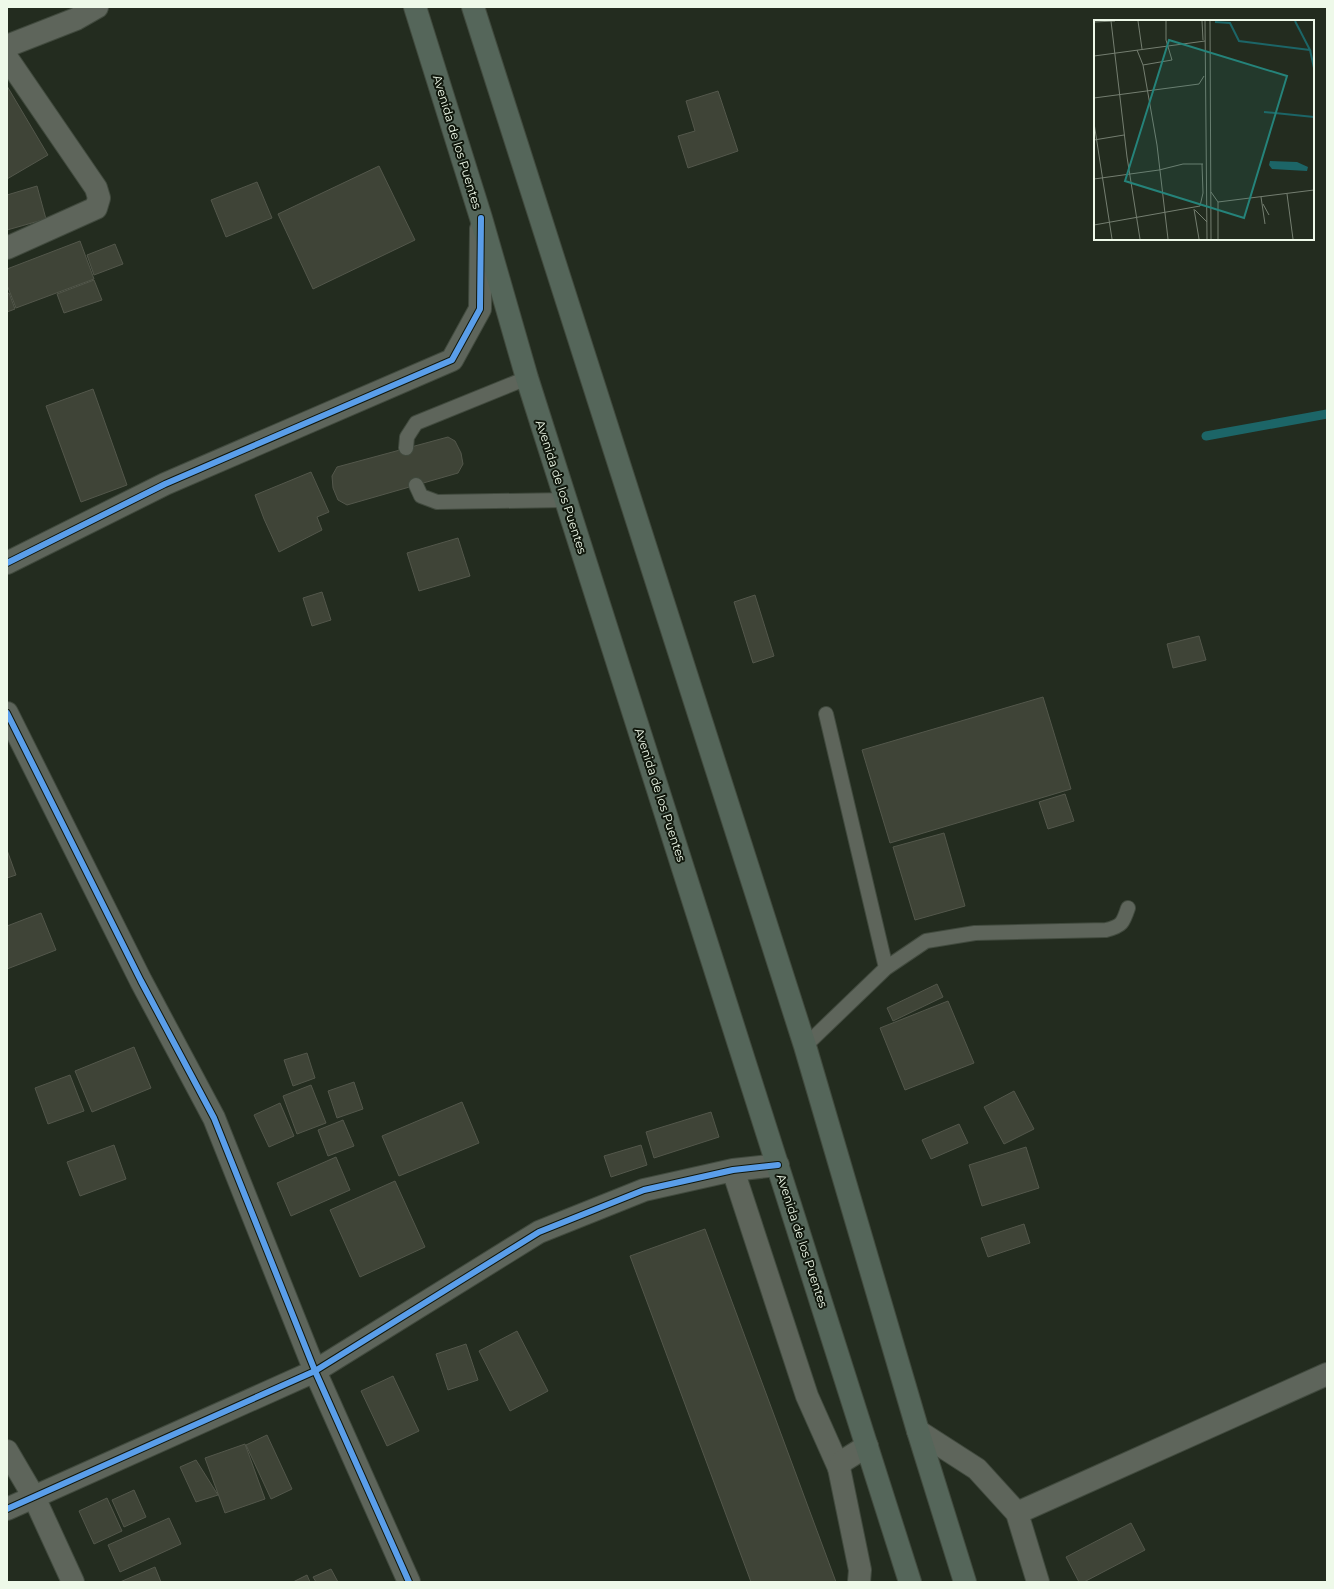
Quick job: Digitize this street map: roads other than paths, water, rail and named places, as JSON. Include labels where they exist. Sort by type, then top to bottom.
[{"type":"main road","name":"Avenida de los Puentes","points":[[415,7],[481,218],[527,378],[910,1582]]},
{"type":"main road","points":[[473,7],[806,1046],[918,1431],[965,1582]]},
{"type":"street","points":[[7,46],[76,19],[98,7]]},
{"type":"street","points":[[7,58],[96,188],[99,198],[96,208],[7,248]]},
{"type":"street","points":[[7,563],[165,484],[452,360],[480,309],[481,218]]},
{"type":"street","points":[[7,713],[141,980],[214,1118],[315,1371],[409,1582]]},
{"type":"street","points":[[7,1509],[315,1371],[539,1232],[644,1190],[734,1170],[778,1165]]},
{"type":"street","points":[[734,1170],[807,1396],[839,1468],[860,1570],[859,1582]]},
{"type":"street","points":[[1017,1513],[1327,1374]]},
{"type":"street","points":[[918,1431],[977,1469],[1017,1513],[1038,1582]]},
{"type":"street","points":[[839,1468],[843,1461],[867,1446]]},
{"type":"street","points":[[7,1451],[34,1497],[73,1582]]},
{"type":"lane","points":[[406,448],[407,437],[416,423],[527,378]]},
{"type":"lane","points":[[416,485],[421,496],[437,502],[566,500]]},
{"type":"lane","points":[[826,714],[886,968]]},
{"type":"lane","points":[[806,1046],[886,968],[926,942],[975,933],[1106,930],[1118,927],[1124,920],[1128,908]]},
{"type":"waterway","points":[[1206,436],[1327,414]]}]
